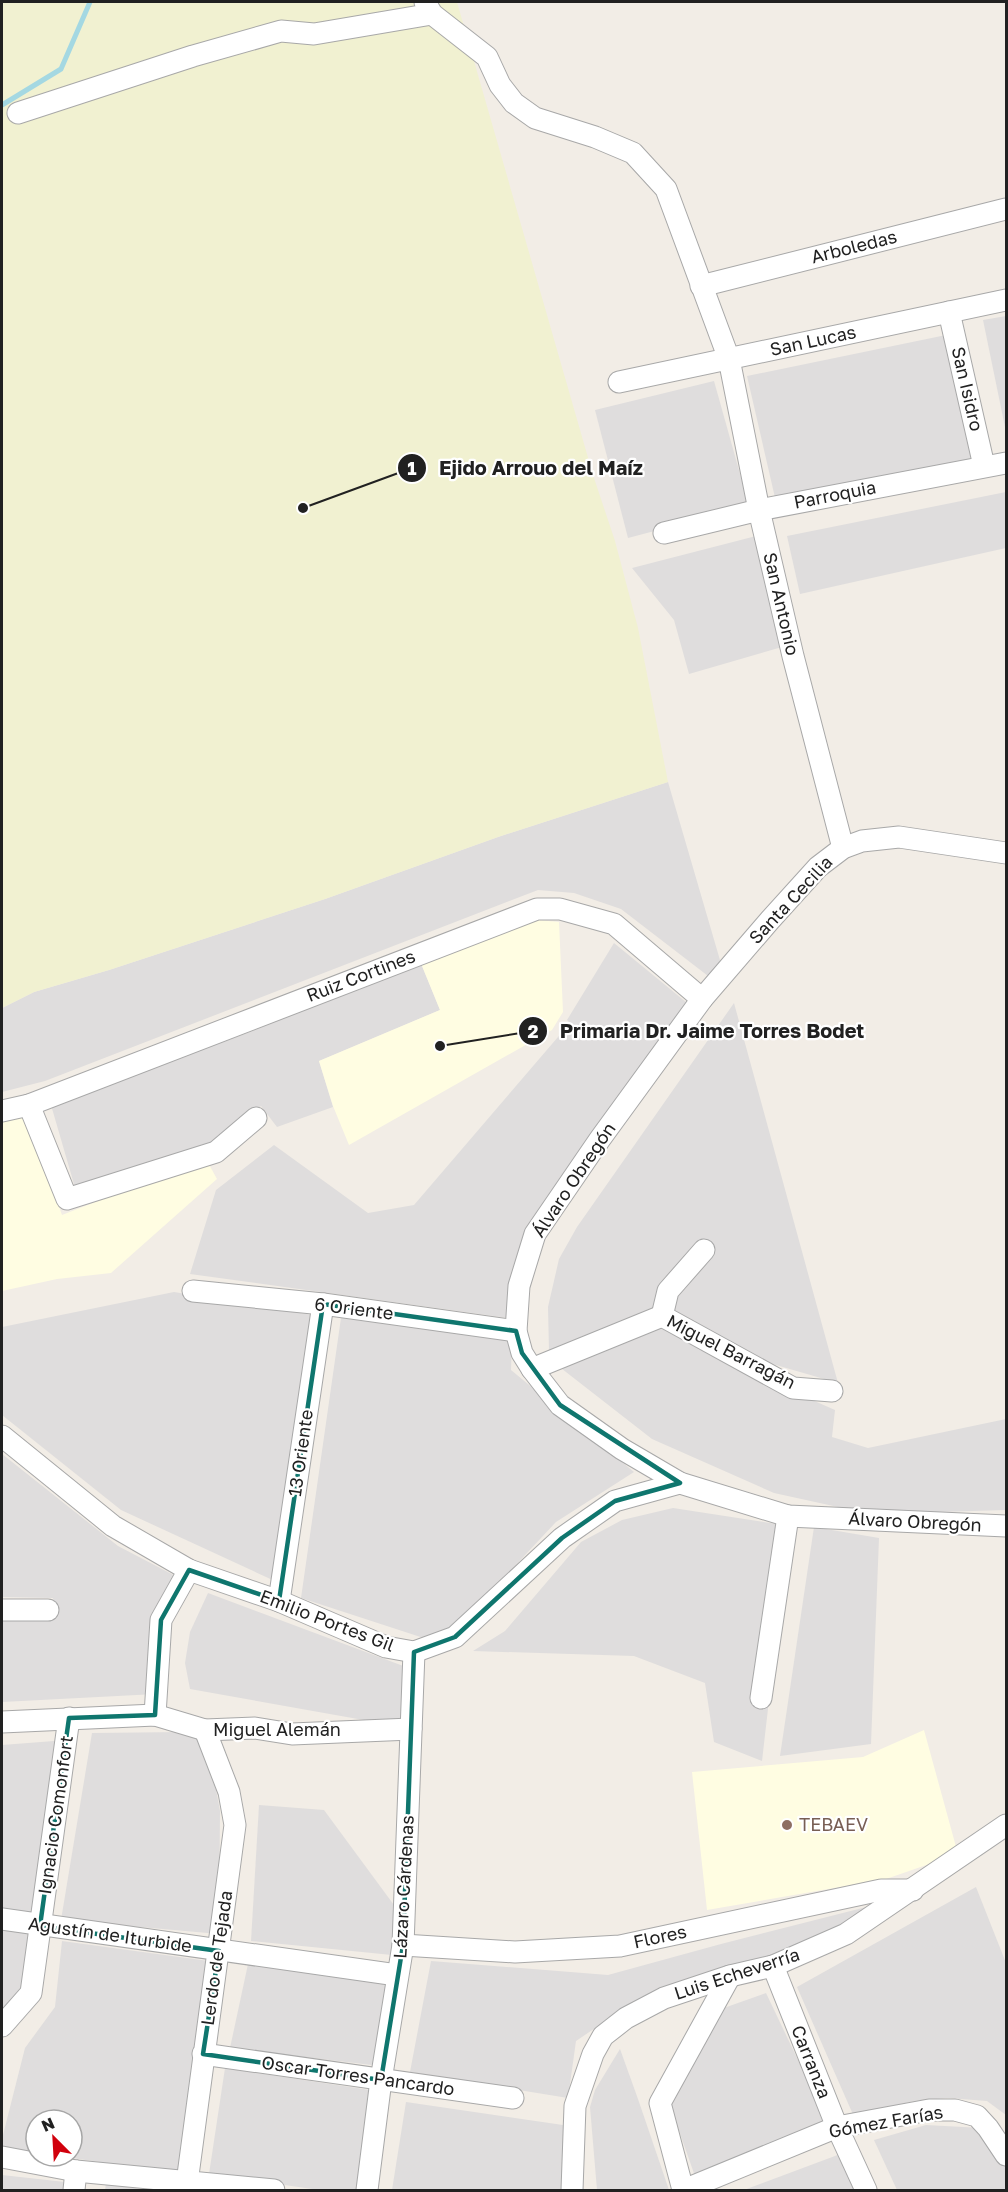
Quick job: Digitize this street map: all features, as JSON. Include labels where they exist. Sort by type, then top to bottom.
[{"type":"street","points":[[18,113],[193,56],[281,32],[314,34],[429,8]]},
{"type":"street","name":"San Antonio","points":[[429,8],[487,57],[500,85],[513,103],[535,118],[595,137],[633,153],[666,189],[729,359],[759,510],[793,656],[843,848]]},
{"type":"street","name":"Arboledas","points":[[701,286],[1006,209]]},
{"type":"street","name":"San Lucas","points":[[619,382],[1006,300]]},
{"type":"street","name":"San Isidro","points":[[949,312],[984,466]]},
{"type":"street","name":"Parroquia","points":[[664,533],[759,510],[1006,463]]},
{"type":"street","name":"Santa Cecilia","points":[[702,999],[818,867],[843,848],[862,841],[899,837],[1006,853]]},
{"type":"street","name":"Ruiz Cortines","points":[[2,1112],[30,1105],[537,909],[560,909],[614,924],[702,999]]},
{"type":"street","name":"Álvaro Obregón","points":[[702,999],[600,1139],[535,1234],[519,1286],[516,1330],[522,1353],[560,1405],[622,1449],[680,1483],[788,1516],[1006,1526]]},
{"type":"street","points":[[30,1105],[67,1199],[219,1161],[256,1118]]},
{"type":"street","points":[[662,1316],[668,1291],[704,1250]]},
{"type":"street","name":"6 Oriente","points":[[193,1291],[323,1304],[516,1330]]},
{"type":"street","name":"13 Oriente","points":[[279,1601],[323,1304]]},
{"type":"street","name":"Miguel Barragán","points":[[532,1369],[662,1316],[793,1388],[832,1391]]},
{"type":"street","name":"Emilio Portes Gil","points":[[2,1436],[113,1526],[189,1570],[279,1601],[386,1647],[414,1652],[455,1637],[562,1538],[615,1502],[680,1483]]},
{"type":"street","points":[[762,1698],[788,1516]]},
{"type":"street","points":[[155,1715],[161,1620],[189,1570]]},
{"type":"street","points":[[2,1610],[48,1610]]},
{"type":"street","name":"Lázaro Cárdenas","points":[[367,2190],[381,2080],[403,1945],[414,1652]]},
{"type":"street","name":"Miguel Alemán","points":[[2,1722],[155,1715],[205,1730],[255,1728],[292,1734],[411,1728]]},
{"type":"street","name":"Ignacio Comonfort","points":[[2,2044],[4,2023],[31,1993],[69,1718]]},
{"type":"street","name":"Lerdo de Tejada","points":[[187,2186],[235,1825],[229,1792],[205,1730]]},
{"type":"street","name":"Luis Echeverría","points":[[572,2190],[575,2106],[593,2054],[603,2036],[626,2018],[664,1998],[730,1976],[773,1966],[846,1934],[1006,1826]]},
{"type":"street","name":"Flores","points":[[403,1945],[515,1952],[620,1946],[881,1890],[913,1890]]},
{"type":"street","name":"Agustín de Iturbide","points":[[2,1919],[397,1976]]},
{"type":"street","name":"Carranza","points":[[773,1966],[837,2127],[866,2190]]},
{"type":"street","points":[[684,2190],[660,2103],[730,1976]]},
{"type":"street","name":"Oscar Torres Pancardo","points":[[203,2054],[513,2098]]},
{"type":"street","name":"Gómez Farías","points":[[684,2190],[837,2127],[929,2110],[956,2110],[977,2116],[1006,2155]]},
{"type":"street","points":[[2,2157],[75,2181],[274,2190]]},
{"type":"highlighted area","points":[[323,1304],[516,1331],[522,1353],[560,1405],[680,1483],[615,1501],[562,1538],[455,1637],[414,1652],[403,1945],[381,2080],[203,2054],[219,1951],[40,1926],[69,1718],[155,1715],[161,1620],[189,1570],[279,1601]]},
{"type":"shaded area","points":[[1006,316],[1006,432],[983,320]]},
{"type":"shaded area","points":[[951,334],[981,459],[776,502],[747,376]]},
{"type":"shaded area","points":[[714,381],[749,506],[628,538],[595,410]]},
{"type":"shaded area","points":[[1006,492],[1006,548],[800,594],[787,536]]},
{"type":"shaded area","points":[[760,535],[789,645],[689,674],[674,620],[632,568]]},
{"type":"shaded area","points":[[668,782],[722,967],[712,979],[621,909],[574,893],[538,890],[45,1081],[2,1092],[2,1008],[34,992],[109,970],[325,899],[498,837]]},
{"type":"shaded area","points":[[537,920],[559,922],[563,1012],[552,1030],[349,1145],[333,1106],[319,1061],[440,1010],[420,961]]},
{"type":"shaded area","points":[[614,943],[692,1007],[551,1202],[516,1319],[190,1274],[216,1190],[274,1145],[368,1213],[414,1205],[570,1023],[567,1020]]},
{"type":"shaded area","points":[[420,961],[440,1010],[319,1061],[333,1107],[277,1127],[261,1106],[215,1144],[76,1191],[51,1105],[250,1032]]},
{"type":"shaded area","points":[[734,1003],[838,1383],[769,1363],[674,1311],[676,1305],[671,1298],[662,1309],[549,1351],[548,1307],[559,1259],[577,1227]]},
{"type":"shaded area","points":[[25,1110],[62,1215],[206,1159],[217,1179],[111,1273],[57,1279],[2,1291],[2,1117]]},
{"type":"shaded area","points":[[174,1292],[312,1315],[277,1582],[121,1510],[2,1415],[2,1327]]},
{"type":"shaded area","points":[[341,1318],[512,1340],[511,1370],[634,1472],[556,1522],[442,1644],[301,1598]]},
{"type":"shaded area","points":[[664,1325],[737,1367],[835,1410],[832,1437],[868,1448],[1006,1419],[1006,1510],[870,1514],[774,1493],[652,1439],[557,1365]]},
{"type":"shaded area","points":[[2,1454],[118,1546],[185,1581],[156,1637],[156,1694],[2,1702],[2,1613],[55,1611],[53,1598],[2,1597]]},
{"type":"shaded area","points":[[673,1508],[789,1526],[762,1761],[714,1742],[705,1683],[634,1656],[473,1651],[505,1631],[581,1542],[622,1520]]},
{"type":"shaded area","points":[[814,1527],[879,1538],[871,1744],[780,1756]]},
{"type":"shaded area","points":[[208,1593],[414,1670],[414,1729],[190,1689],[185,1663],[190,1632]]},
{"type":"shaded area","name":"TEBAEV","points":[[924,1730],[958,1854],[886,1879],[707,1910],[692,1772],[863,1757]]},
{"type":"shaded area","points":[[183,1732],[207,1740],[220,1811],[219,1934],[61,1920],[92,1733]]},
{"type":"shaded area","points":[[67,1740],[41,1915],[2,1909],[2,1745]]},
{"type":"shaded area","points":[[259,1805],[324,1810],[405,1920],[402,1956],[251,1941]]},
{"type":"shaded area","points":[[976,1887],[1006,1963],[1006,2115],[987,2101],[948,2098],[914,2101],[887,2107],[855,2119],[797,1987]]},
{"type":"shaded area","points":[[890,1901],[802,1949],[619,2012],[576,2041],[568,2098],[410,2072],[431,1961],[608,1975]]},
{"type":"shaded area","points":[[2,1926],[35,1932],[22,1987],[2,2011]]},
{"type":"shaded area","points":[[62,1941],[216,1962],[186,2174],[84,2160],[84,2108],[24,2108],[24,2151],[2,2148],[2,2139],[25,2048],[55,2007]]},
{"type":"shaded area","points":[[248,1964],[401,1983],[380,2066],[230,2048]]},
{"type":"shaded area","points":[[766,1993],[829,2125],[697,2182],[669,2102],[707,2014]]},
{"type":"shaded area","points":[[620,2049],[669,2190],[597,2190],[590,2107],[595,2090]]},
{"type":"shaded area","points":[[225,2068],[383,2092],[369,2190],[319,2190],[209,2174]]},
{"type":"shaded area","points":[[406,2102],[563,2125],[564,2190],[392,2190]]},
{"type":"shaded area","points":[[926,2125],[982,2128],[1006,2159],[1006,2190],[897,2190],[874,2140]]},
{"type":"shaded area","points":[[843,2153],[860,2190],[744,2190]]},
{"type":"shaded area","points":[[2,2175],[74,2183],[73,2190],[2,2190]]},
{"type":"shaded area","points":[[106,2184],[149,2190],[105,2190]]},
{"type":"green space","points":[[2,2],[457,2],[593,475],[615,541],[638,628],[668,782],[498,837],[325,899],[109,970],[34,992],[2,1008]]},
{"type":"waterway","points":[[2,105],[61,69],[90,2]]},
{"type":"place","name":"Ejido Arrouo del Maíz","points":[[303,508]]},
{"type":"place","name":"Primaria Dr. Jaime Torres Bodet","points":[[440,1046]]},
{"type":"place","name":"TEBAEV","points":[[787,1825]]}]
